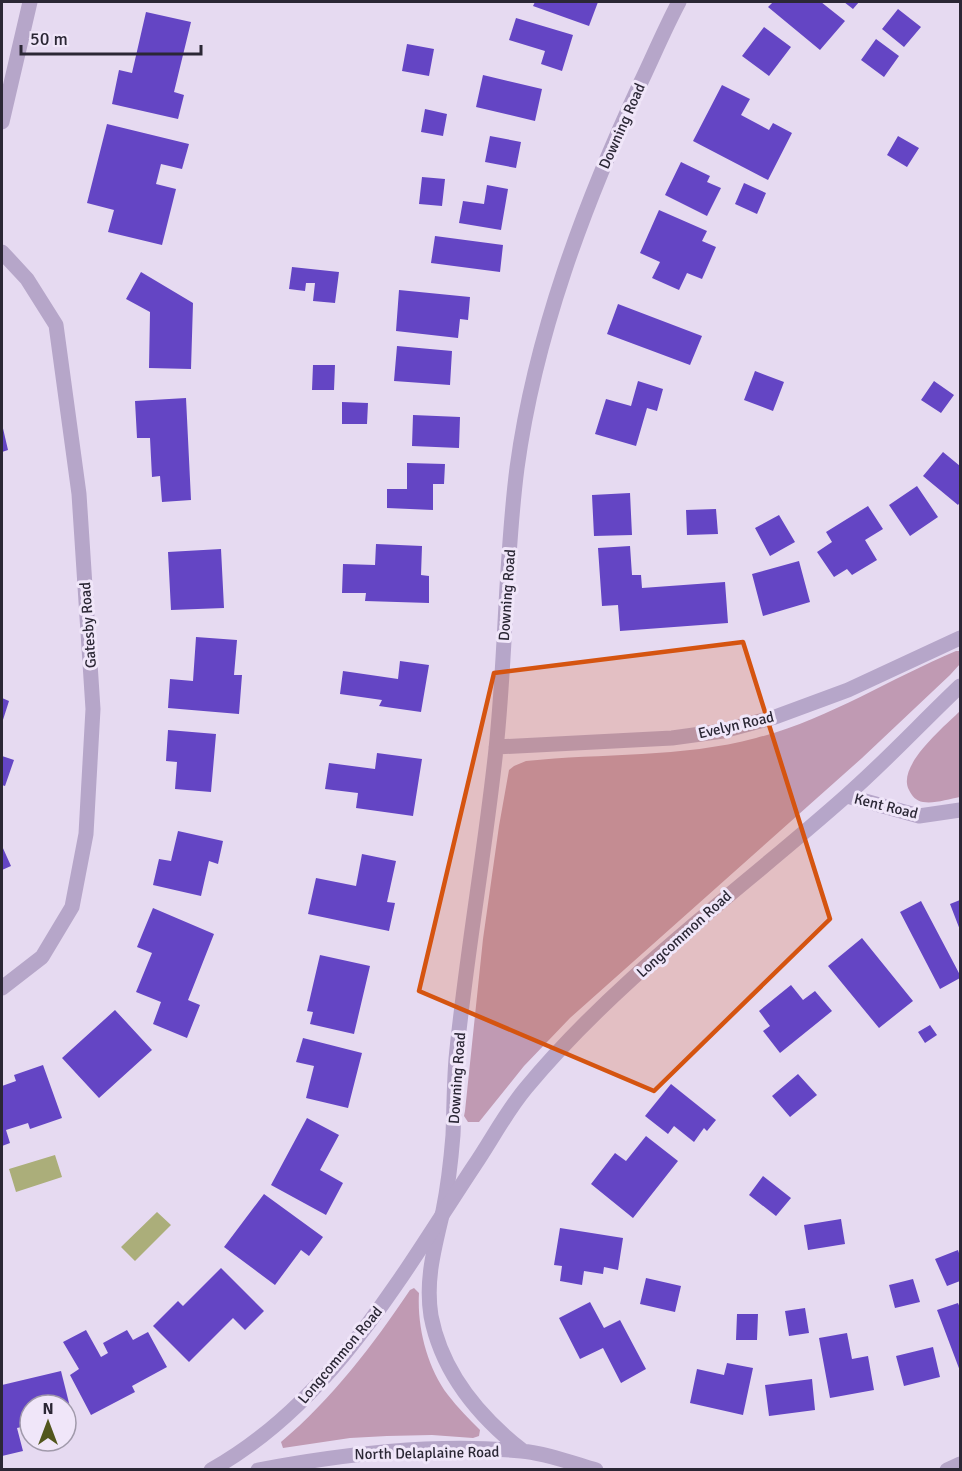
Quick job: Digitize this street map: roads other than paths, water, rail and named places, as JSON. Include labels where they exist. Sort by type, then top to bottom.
[{"type":"street","points":[[2,122],[30,2]]},
{"type":"street","name":"Downing Road","points":[[442,1214],[448,1187],[453,1134],[456,1056],[496,747],[517,468],[531,391],[555,301],[580,227],[612,145],[679,2]]},
{"type":"street","name":"Gatesby Road","points":[[2,252],[27,279],[56,325],[79,494],[93,709],[86,834],[72,907],[42,957],[2,988]]},
{"type":"street","name":"Evelyn Road","points":[[496,747],[672,738],[723,731],[775,717],[848,690],[960,638]]},
{"type":"street","name":"Longcommon Road","points":[[210,1470],[269,1432],[298,1405],[371,1322],[525,1090],[593,1015],[711,909],[847,796],[960,686]]},
{"type":"street","name":"Kent Road","points":[[847,796],[919,816],[960,810]]},
{"type":"street","name":"Longcommon Road","points":[[442,1214],[434,1243],[429,1287],[430,1312],[436,1339],[457,1384],[501,1434],[523,1451]]},
{"type":"street","name":"North Delaplaine Road","points":[[258,1470],[345,1455],[449,1450],[523,1451],[596,1470]]},
{"type":"street","points":[[947,1470],[960,1464]]}]
